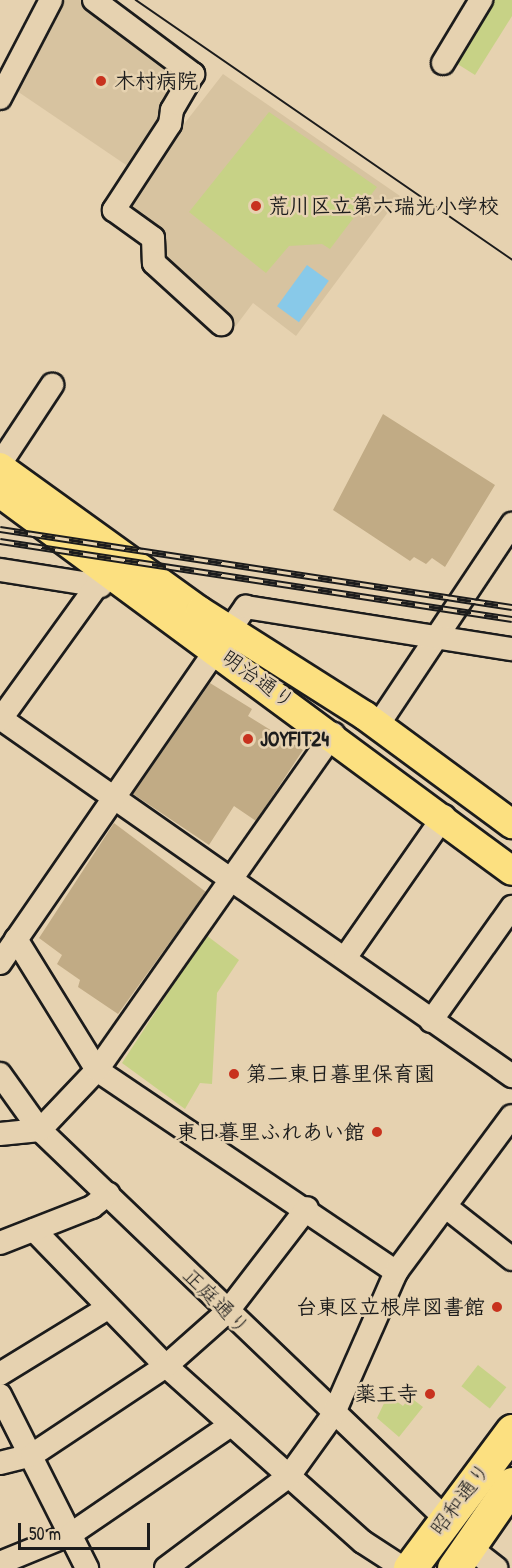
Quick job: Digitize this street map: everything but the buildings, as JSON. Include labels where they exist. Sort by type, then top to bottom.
[{"type":"highway","name":"昭和通り","points":[[410,1568],[444,1517],[512,1431]]},
{"type":"highway","name":"昭和通り","points":[[461,1557],[512,1484]]},
{"type":"main road","name":"明治通り","points":[[0,466],[110,570]]},
{"type":"main road","name":"明治通り","points":[[0,493],[110,570],[221,638],[378,725],[512,824]]},
{"type":"main road","name":"明治通り","points":[[221,638],[333,734],[444,816],[512,871]]},
{"type":"street","points":[[0,98],[51,0]]},
{"type":"street","points":[[94,0],[193,74],[172,110],[170,124],[114,210],[153,238],[154,263],[221,324]]},
{"type":"street","points":[[443,63],[481,0]]},
{"type":"street","points":[[0,466],[52,385]]},
{"type":"street","points":[[378,725],[512,524]]},
{"type":"street","points":[[1,571],[110,570]]},
{"type":"street","points":[[110,570],[0,719],[512,1076]]},
{"type":"street","points":[[0,963],[221,638],[246,607],[258,605],[437,634],[512,649]]},
{"type":"street","points":[[0,1134],[40,1130],[98,1070],[227,878],[333,734]]},
{"type":"street","points":[[345,958],[444,816]]},
{"type":"street","points":[[431,1021],[512,907]]},
{"type":"street","points":[[16,939],[98,1070],[307,1208],[396,1272]]},
{"type":"street","name":"正庭通り","points":[[0,1074],[40,1130],[333,1415],[444,1517]]},
{"type":"street","points":[[166,1568],[289,1476],[333,1415],[396,1272],[512,1116]]},
{"type":"street","points":[[0,1243],[92,1207],[108,1194]]},
{"type":"street","points":[[446,1207],[512,1259]]},
{"type":"street","points":[[0,1463],[32,1455],[166,1366],[227,1312],[307,1208]]},
{"type":"street","points":[[34,1230],[106,1308],[166,1366],[363,1542],[403,1568]]},
{"type":"street","points":[[0,1374],[106,1308]]},
{"type":"street","points":[[0,1395],[87,1568]]},
{"type":"street","points":[[0,1563],[71,1534],[231,1425]]},
{"type":"street","points":[[461,1557],[496,1568]]},
{"type":"shaded area","name":"木村病院","points":[[61,0],[85,0],[187,73],[132,169],[14,89]]},
{"type":"shaded area","name":"荒川区立第六瑞光小学校","points":[[223,74],[400,196],[296,336],[253,303],[235,327],[164,268],[121,205]]},
{"type":"green space","points":[[487,0],[512,0],[512,16],[475,75],[448,58]]},
{"type":"green space","points":[[269,112],[377,187],[330,249],[322,244],[289,246],[266,273],[189,212]]},
{"type":"green space","points":[[206,935],[239,960],[217,993],[212,1084],[200,1083],[185,1109],[122,1063]]},
{"type":"green space","points":[[478,1365],[506,1387],[490,1408],[461,1386]]},
{"type":"green space","points":[[388,1395],[403,1406],[410,1397],[423,1407],[399,1437],[377,1418]]},
{"type":"water","points":[[307,265],[329,281],[299,322],[277,306]]},
{"type":"tram line","points":[[136,0],[512,259]]},
{"type":"railway","points":[[0,529],[512,607]]},
{"type":"railway","points":[[0,541],[512,619]]},
{"type":"place","name":"木村病院","points":[[101,81]]},
{"type":"place","name":"荒川区立第六瑞光小学校","points":[[256,206]]},
{"type":"place","name":"JOYFIT24","points":[[248,739]]},
{"type":"place","name":"第二東日暮里保育園","points":[[234,1074]]},
{"type":"place","name":"東日暮里ふれあい館","points":[[377,1132]]},
{"type":"place","name":"台東区立根岸図書館","points":[[497,1307]]},
{"type":"place","name":"薬王寺","points":[[430,1394]]}]
